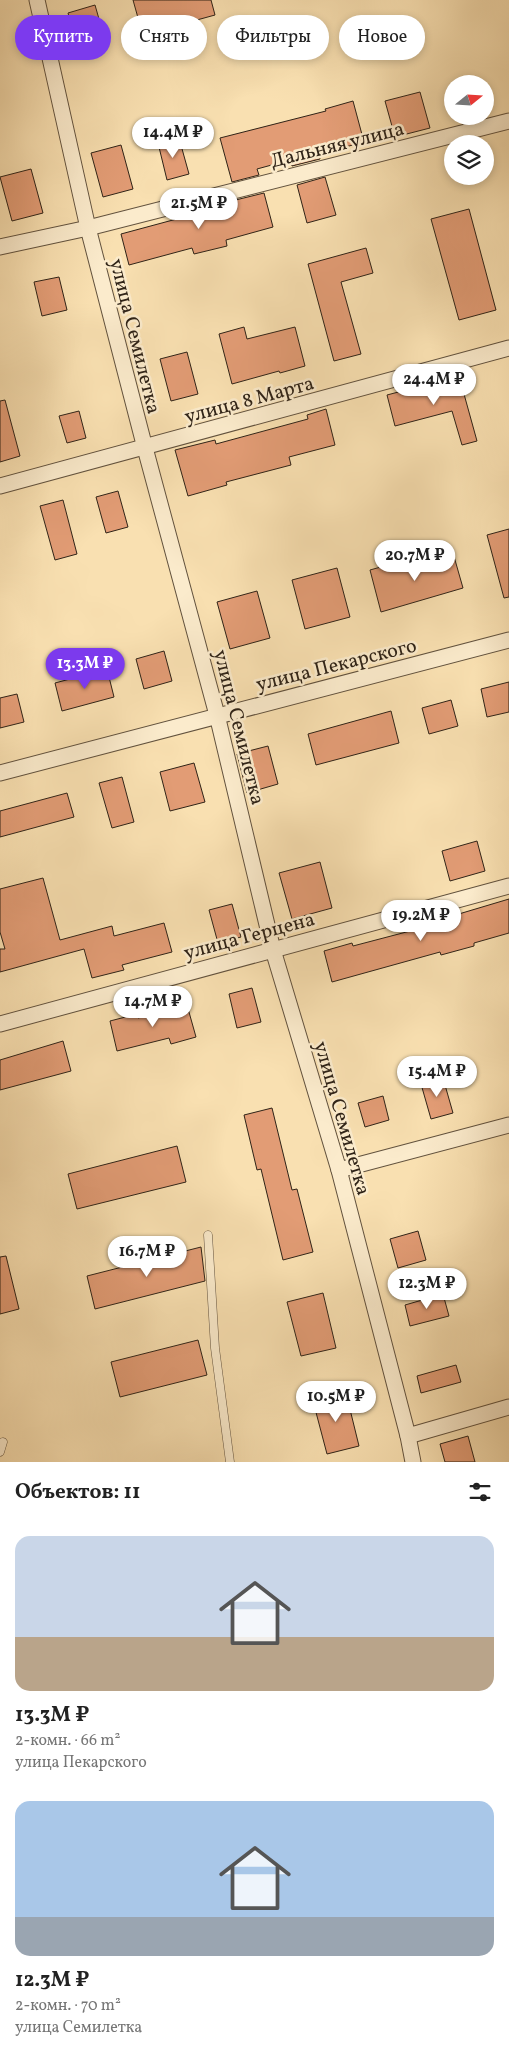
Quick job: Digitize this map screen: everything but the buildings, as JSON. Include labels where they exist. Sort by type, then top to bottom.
[{"type":"street","name":"улица Семилетка","points":[[37,0],[88,228],[217,715],[272,950],[339,1170],[408,1436],[413,1462]]},
{"type":"street","name":"Дальняя улица","points":[[0,247],[88,228],[509,121]]},
{"type":"street","name":"улица 8 Марта","points":[[0,486],[509,348]]},
{"type":"street","name":"улица Пекарского","points":[[0,773],[509,640]]},
{"type":"street","name":"улица Герцена","points":[[0,1024],[509,886]]},
{"type":"street","points":[[339,1170],[509,1125]]},
{"type":"street","points":[[408,1436],[509,1407]]},
{"type":"lane","points":[[208,1235],[215,1348],[230,1462]]},
{"type":"lane","points":[[0,1452],[3,1442]]}]
